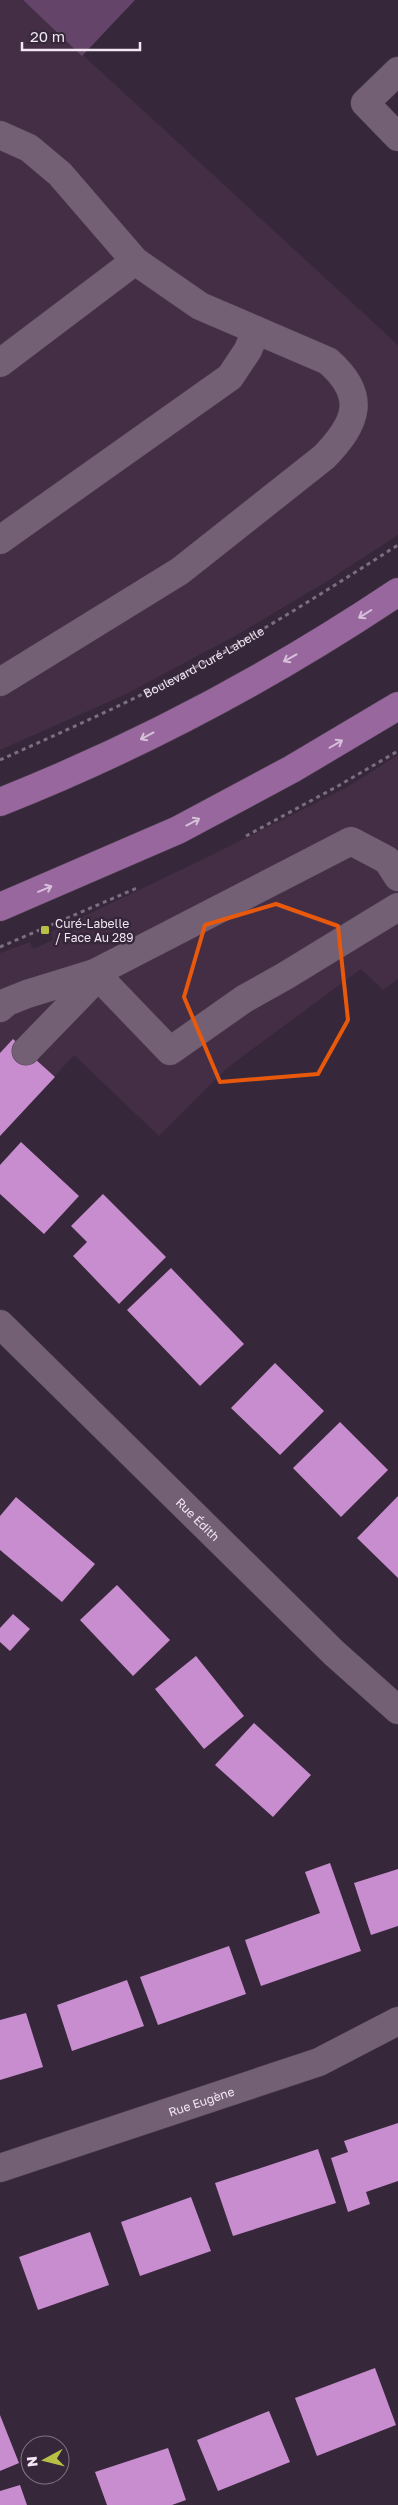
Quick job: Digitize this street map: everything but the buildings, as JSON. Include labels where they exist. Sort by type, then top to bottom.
[{"type":"main road","points":[[0,802],[130,745],[332,634],[398,592]]},
{"type":"main road","points":[[0,907],[178,830],[299,764],[398,706]]},
{"type":"street","points":[[398,71],[365,103],[398,137]]},
{"type":"street","points":[[0,135],[29,148],[60,174],[134,261],[200,306],[328,361],[343,374],[351,388],[354,402],[352,416],[341,440],[324,457],[180,572],[0,682]]},
{"type":"street","points":[[0,363],[134,261]]},
{"type":"street","points":[[0,540],[230,377],[244,357],[256,330]]},
{"type":"street","points":[[2,1005],[95,973],[351,841],[387,860],[398,878]]},
{"type":"street","points":[[95,973],[170,1051],[244,999],[286,976],[398,907]]},
{"type":"street","points":[[26,1050],[90,985],[95,973]]},
{"type":"street","name":"Rue Édith","points":[[0,1324],[334,1653],[398,1710]]},
{"type":"street","name":"Rue Eugène","points":[[0,2168],[319,2062],[398,2021]]},
{"type":"path","name":"Boulevard Curé-Labelle","points":[[0,760],[77,725],[222,653],[398,545]]},
{"type":"highlighted area","points":[[276,904],[338,926],[348,1020],[318,1074],[220,1082],[184,997],[205,925]]},
{"type":"shaded area","points":[[0,0],[23,0],[398,345],[398,535],[324,583],[235,636],[124,695],[0,750]]},
{"type":"shaded area","points":[[23,0],[135,0],[82,56]]},
{"type":"shaded area","points":[[398,755],[398,979],[383,990],[361,969],[227,1068],[159,1136],[74,1055],[0,1136],[0,953],[30,942],[33,949],[53,940],[51,932],[344,789]]},
{"type":"place","name":"Curé-Labelle / Face Au 289","points":[[45,930]]}]
